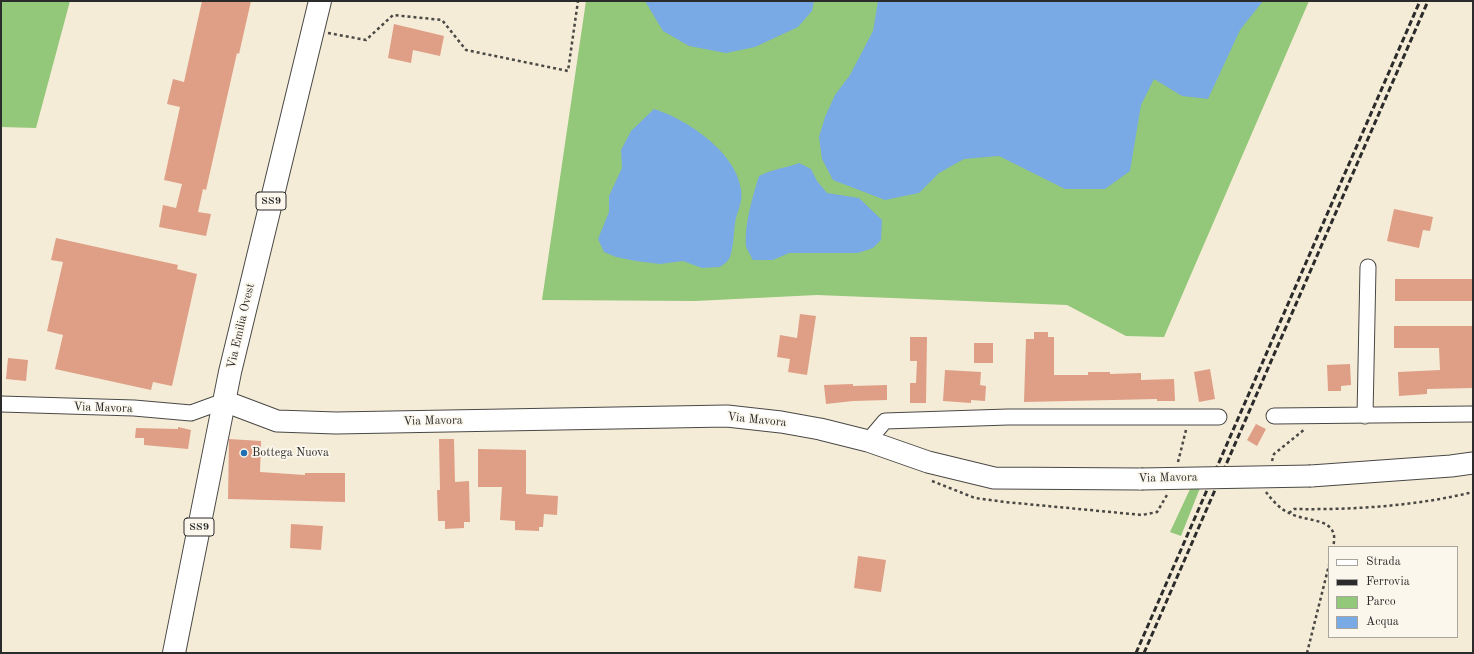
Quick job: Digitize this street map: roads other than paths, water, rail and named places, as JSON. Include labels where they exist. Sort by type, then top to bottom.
[{"type":"main road","name":"Via Emilia Ovest","points":[[174,653],[224,401],[320,1]]},
{"type":"street","points":[[1365,416],[1368,267]]},
{"type":"street","name":"Via Mavora","points":[[1,404],[134,408],[191,413],[224,401],[277,421],[344,422],[727,416],[781,422],[820,429],[868,441],[928,462],[994,478],[1141,479],[1311,476],[1451,466],[1473,463]]},
{"type":"street","points":[[1274,416],[1473,414]]},
{"type":"street","points":[[868,441],[885,421],[1008,416],[1219,417]]},
{"type":"water","points":[[645,1],[814,1],[812,11],[798,27],[755,47],[726,53],[689,46],[663,31]]},
{"type":"water","points":[[878,1],[1263,1],[1240,30],[1208,99],[1182,96],[1154,79],[1141,105],[1130,171],[1105,189],[1065,189],[999,156],[964,159],[939,173],[919,193],[885,200],[833,180],[822,159],[819,137],[825,117],[835,95],[850,75],[873,31]]},
{"type":"water","points":[[654,109],[681,121],[708,139],[730,163],[737,176],[741,190],[741,203],[735,223],[730,256],[728,260],[720,267],[702,268],[683,261],[660,264],[616,257],[604,252],[598,239],[609,212],[609,196],[622,168],[621,150],[631,131]]},
{"type":"water","points":[[799,163],[811,169],[817,181],[827,193],[859,198],[882,220],[881,240],[873,248],[858,253],[789,253],[773,260],[753,260],[746,246],[746,229],[759,176]]},
{"type":"railway","points":[[1136,653],[1420,1]]},
{"type":"railway","points":[[1144,653],[1428,1]]},
{"type":"place","name":"Bottega Nuova","points":[[244,453]]}]
